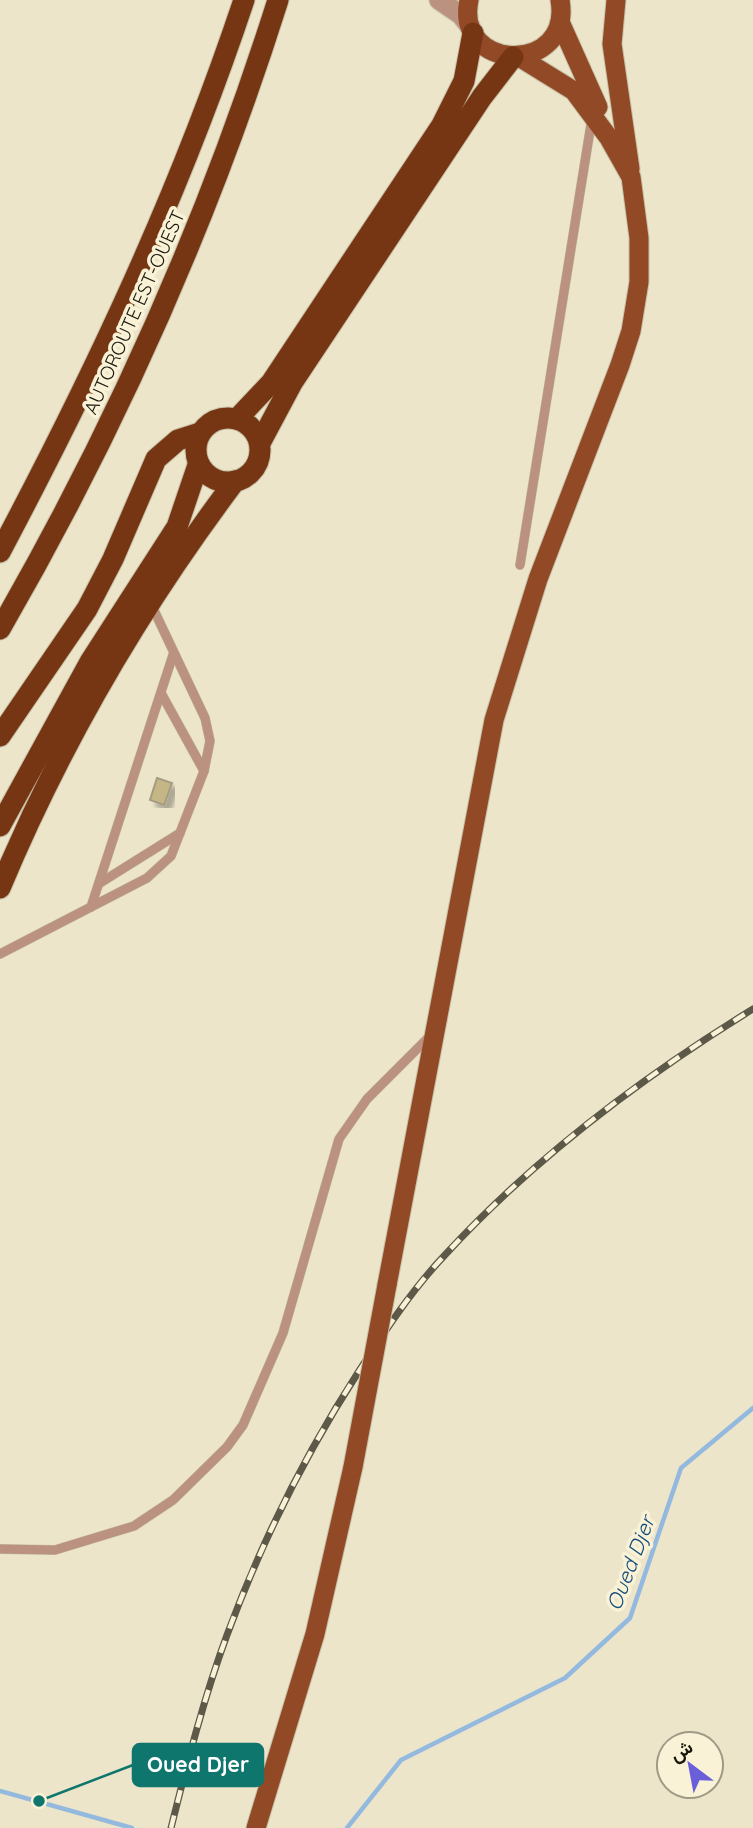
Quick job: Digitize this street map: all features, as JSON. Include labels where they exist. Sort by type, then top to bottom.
[{"type":"highway","name":"AUTOROUTE EST-OUEST","points":[[0,552],[103,355],[160,226],[244,0]]},
{"type":"highway","name":"AUTOROUTE EST-OUEST","points":[[0,629],[100,441],[156,323],[199,225],[240,116],[278,0]]},
{"type":"highway","points":[[237,419],[271,383],[442,125],[464,81],[472,31]]},
{"type":"highway","points":[[0,888],[73,733],[150,599],[235,481],[255,467],[260,443],[292,383],[481,97],[516,57]]},
{"type":"highway","points":[[0,736],[87,609],[113,559],[156,459],[178,440],[200,433],[212,421],[237,419],[251,428],[260,443]]},
{"type":"highway","points":[[0,826],[89,662],[177,527],[198,465],[195,449],[200,433]]},
{"type":"highway","points":[[198,465],[218,481],[235,481]]},
{"type":"main road","points":[[469,0],[472,31],[490,50],[516,57],[574,91],[609,138]]},
{"type":"main road","points":[[560,0],[560,22],[609,138],[631,177]]},
{"type":"main road","points":[[257,1824],[315,1634],[353,1467],[502,693],[538,579],[631,331],[640,258],[612,44],[616,0]]},
{"type":"main road","points":[[516,57],[545,46],[560,22]]},
{"type":"street","points":[[439,0],[461,15],[472,31]]},
{"type":"lane","points":[[520,565],[593,116]]},
{"type":"lane","points":[[0,954],[160,869],[171,856],[204,771],[210,748],[208,726],[173,655],[150,599]]},
{"type":"lane","points":[[91,906],[173,655]]},
{"type":"lane","points":[[161,693],[204,771]]},
{"type":"lane","points":[[100,883],[180,833]]},
{"type":"lane","points":[[0,1549],[55,1550],[134,1526],[173,1500],[227,1447],[243,1425],[283,1334],[339,1139],[368,1098],[437,1029]]},
{"type":"building","points":[[157,778],[172,783],[164,805],[150,800]]},
{"type":"waterway","name":"Oued Djer","points":[[347,1828],[401,1760],[565,1678],[630,1618],[681,1468],[753,1408]]},
{"type":"waterway","name":"Oued Djer","points":[[0,1791],[132,1828]]},
{"type":"railway","points":[[171,1828],[211,1682],[255,1566],[286,1499],[321,1434],[399,1312],[432,1269],[478,1220],[551,1153],[629,1092],[753,1009]]},
{"type":"place","name":"Oued Djer","points":[[39,1801]]}]
